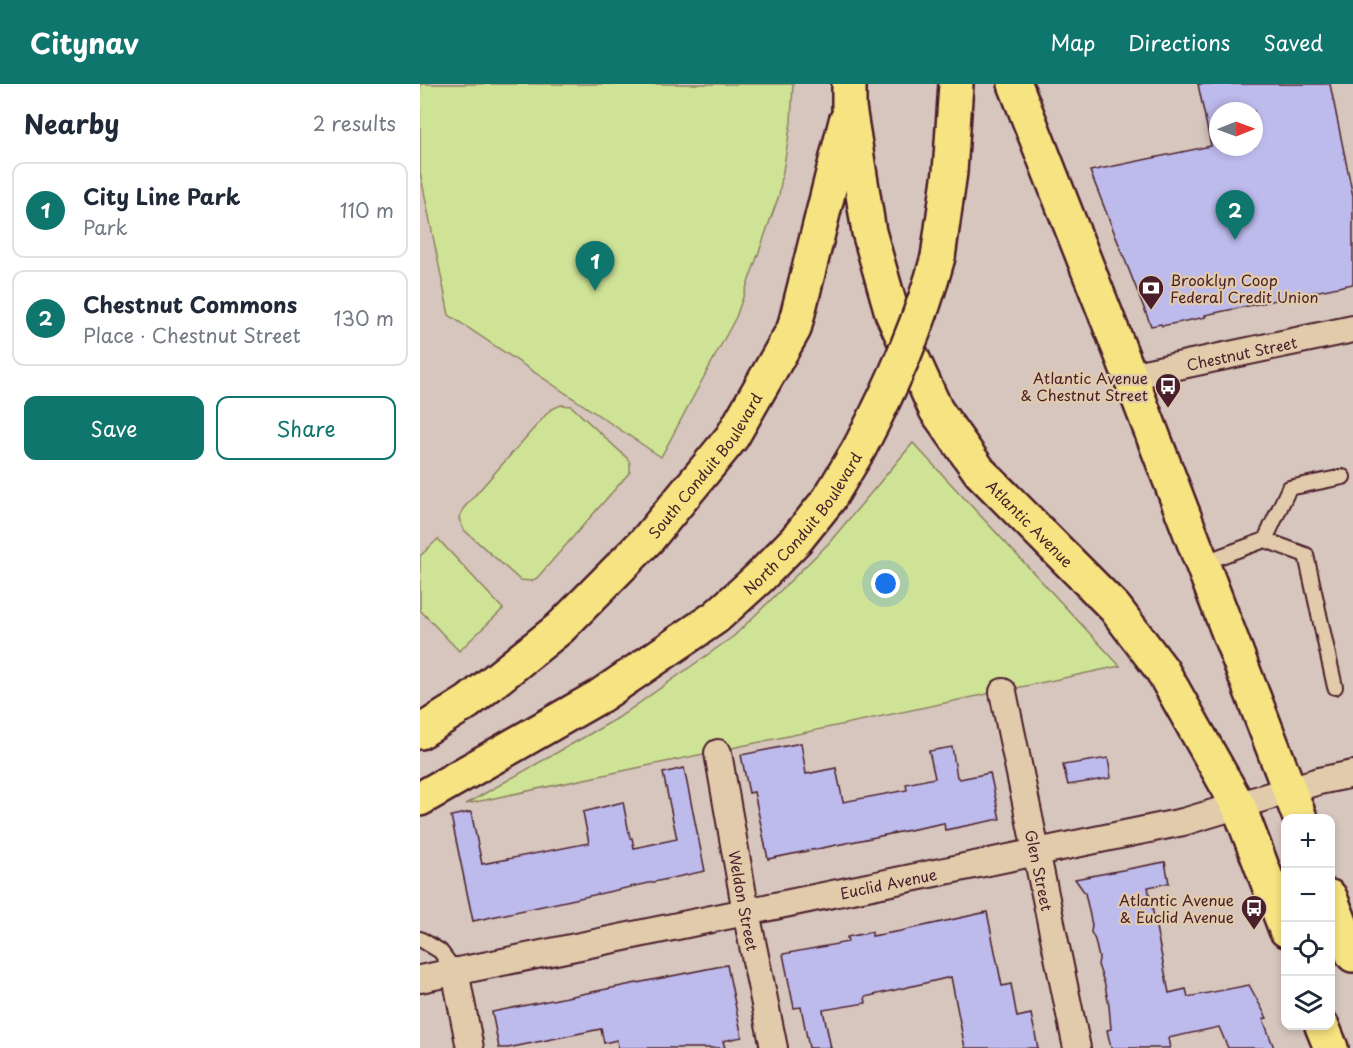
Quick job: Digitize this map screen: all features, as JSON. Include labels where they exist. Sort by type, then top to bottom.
[{"type":"main road","name":"North Conduit Boulevard","points":[[420,799],[600,696],[716,617],[796,540],[829,499],[888,394],[928,295],[938,257],[950,172],[956,84]]},
{"type":"main road","points":[[1015,84],[1295,804]]},
{"type":"main road","name":"South Conduit Boulevard","points":[[420,732],[468,702],[560,628],[648,539],[732,437],[794,329],[849,96]]},
{"type":"main road","name":"Atlantic Avenue","points":[[849,96],[868,232],[892,313],[936,410],[980,472],[1115,608],[1162,670],[1239,807],[1283,922]]},
{"type":"main road","points":[[1335,910],[1353,955]]},
{"type":"main road","points":[[1324,1030],[1331,1048]]},
{"type":"street","name":"Chestnut Street","points":[[1130,376],[1353,329]]},
{"type":"street","name":"Glen Street","points":[[1003,692],[1077,1048]]},
{"type":"street","name":"Weldon Street","points":[[718,753],[746,912],[774,1048]]},
{"type":"street","name":"Euclid Avenue","points":[[420,979],[1036,853],[1183,822],[1239,807],[1295,804],[1353,774]]},
{"type":"street","points":[[455,971],[470,1048]]},
{"type":"lane","points":[[1265,540],[1289,488],[1344,477]]},
{"type":"lane","points":[[1202,563],[1265,540],[1306,555],[1335,687]]},
{"type":"lane","points":[[420,939],[440,951],[455,971]]},
{"type":"green space","points":[[420,84],[793,84],[791,122],[779,195],[736,317],[661,457],[449,315],[420,172]]},
{"type":"green space","points":[[561,405],[571,406],[627,458],[630,463],[630,472],[537,578],[532,581],[520,580],[463,529],[459,518],[463,509],[550,410]]},
{"type":"green space","points":[[913,443],[1120,666],[466,804],[618,718],[734,636],[828,544]]},
{"type":"green space","points":[[438,539],[503,609],[459,651],[420,610],[420,556]]},
{"type":"building","points":[[1198,84],[1330,84],[1353,196],[1353,284],[1205,315],[1206,317],[1151,326],[1090,171],[1209,146],[1209,156],[1263,156],[1263,102],[1209,102],[1209,136]]},
{"type":"building","points":[[801,743],[806,774],[836,768],[843,802],[907,790],[906,784],[935,778],[929,751],[952,747],[957,777],[960,779],[990,773],[1000,819],[945,830],[944,823],[768,859],[754,792],[749,793],[741,755]]},
{"type":"building","points":[[1108,758],[1111,778],[1068,785],[1063,765]]},
{"type":"building","points":[[684,768],[705,871],[473,921],[451,816],[471,812],[482,864],[589,843],[583,812],[623,802],[634,848],[677,839],[663,773]]},
{"type":"building","points":[[1165,862],[1169,883],[1148,887],[1169,993],[1186,989],[1188,997],[1249,985],[1267,1018],[1263,1019],[1274,1048],[1228,1048],[1219,1027],[1168,1038],[1170,1048],[1111,1048],[1107,1030],[1111,1029],[1105,985],[1098,965],[1099,958],[1091,932],[1092,925],[1085,893],[1075,879]]},
{"type":"building","points":[[987,912],[1002,986],[1011,984],[1017,1017],[1031,1014],[1038,1048],[965,1048],[951,977],[865,997],[866,1003],[823,1010],[831,1048],[809,1048],[801,1007],[794,1008],[783,954],[848,942],[847,937],[872,932],[872,936],[901,931]]},
{"type":"building","points":[[727,965],[742,1037],[723,1041],[725,1048],[618,1048],[617,1040],[604,1043],[601,1029],[499,1048],[492,1012]]},
{"type":"place","name":"Chestnut Commons","points":[[1235,240]]},
{"type":"place","name":"City Line Park","points":[[595,291]]},
{"type":"place","name":"Brooklyn Coop Federal Credit Union","points":[[1151,311]]},
{"type":"place","name":"Atlantic Avenue & Chestnut Street","points":[[1168,409]]},
{"type":"place","name":"Atlantic Avenue & Euclid Avenue","points":[[1254,931]]}]
